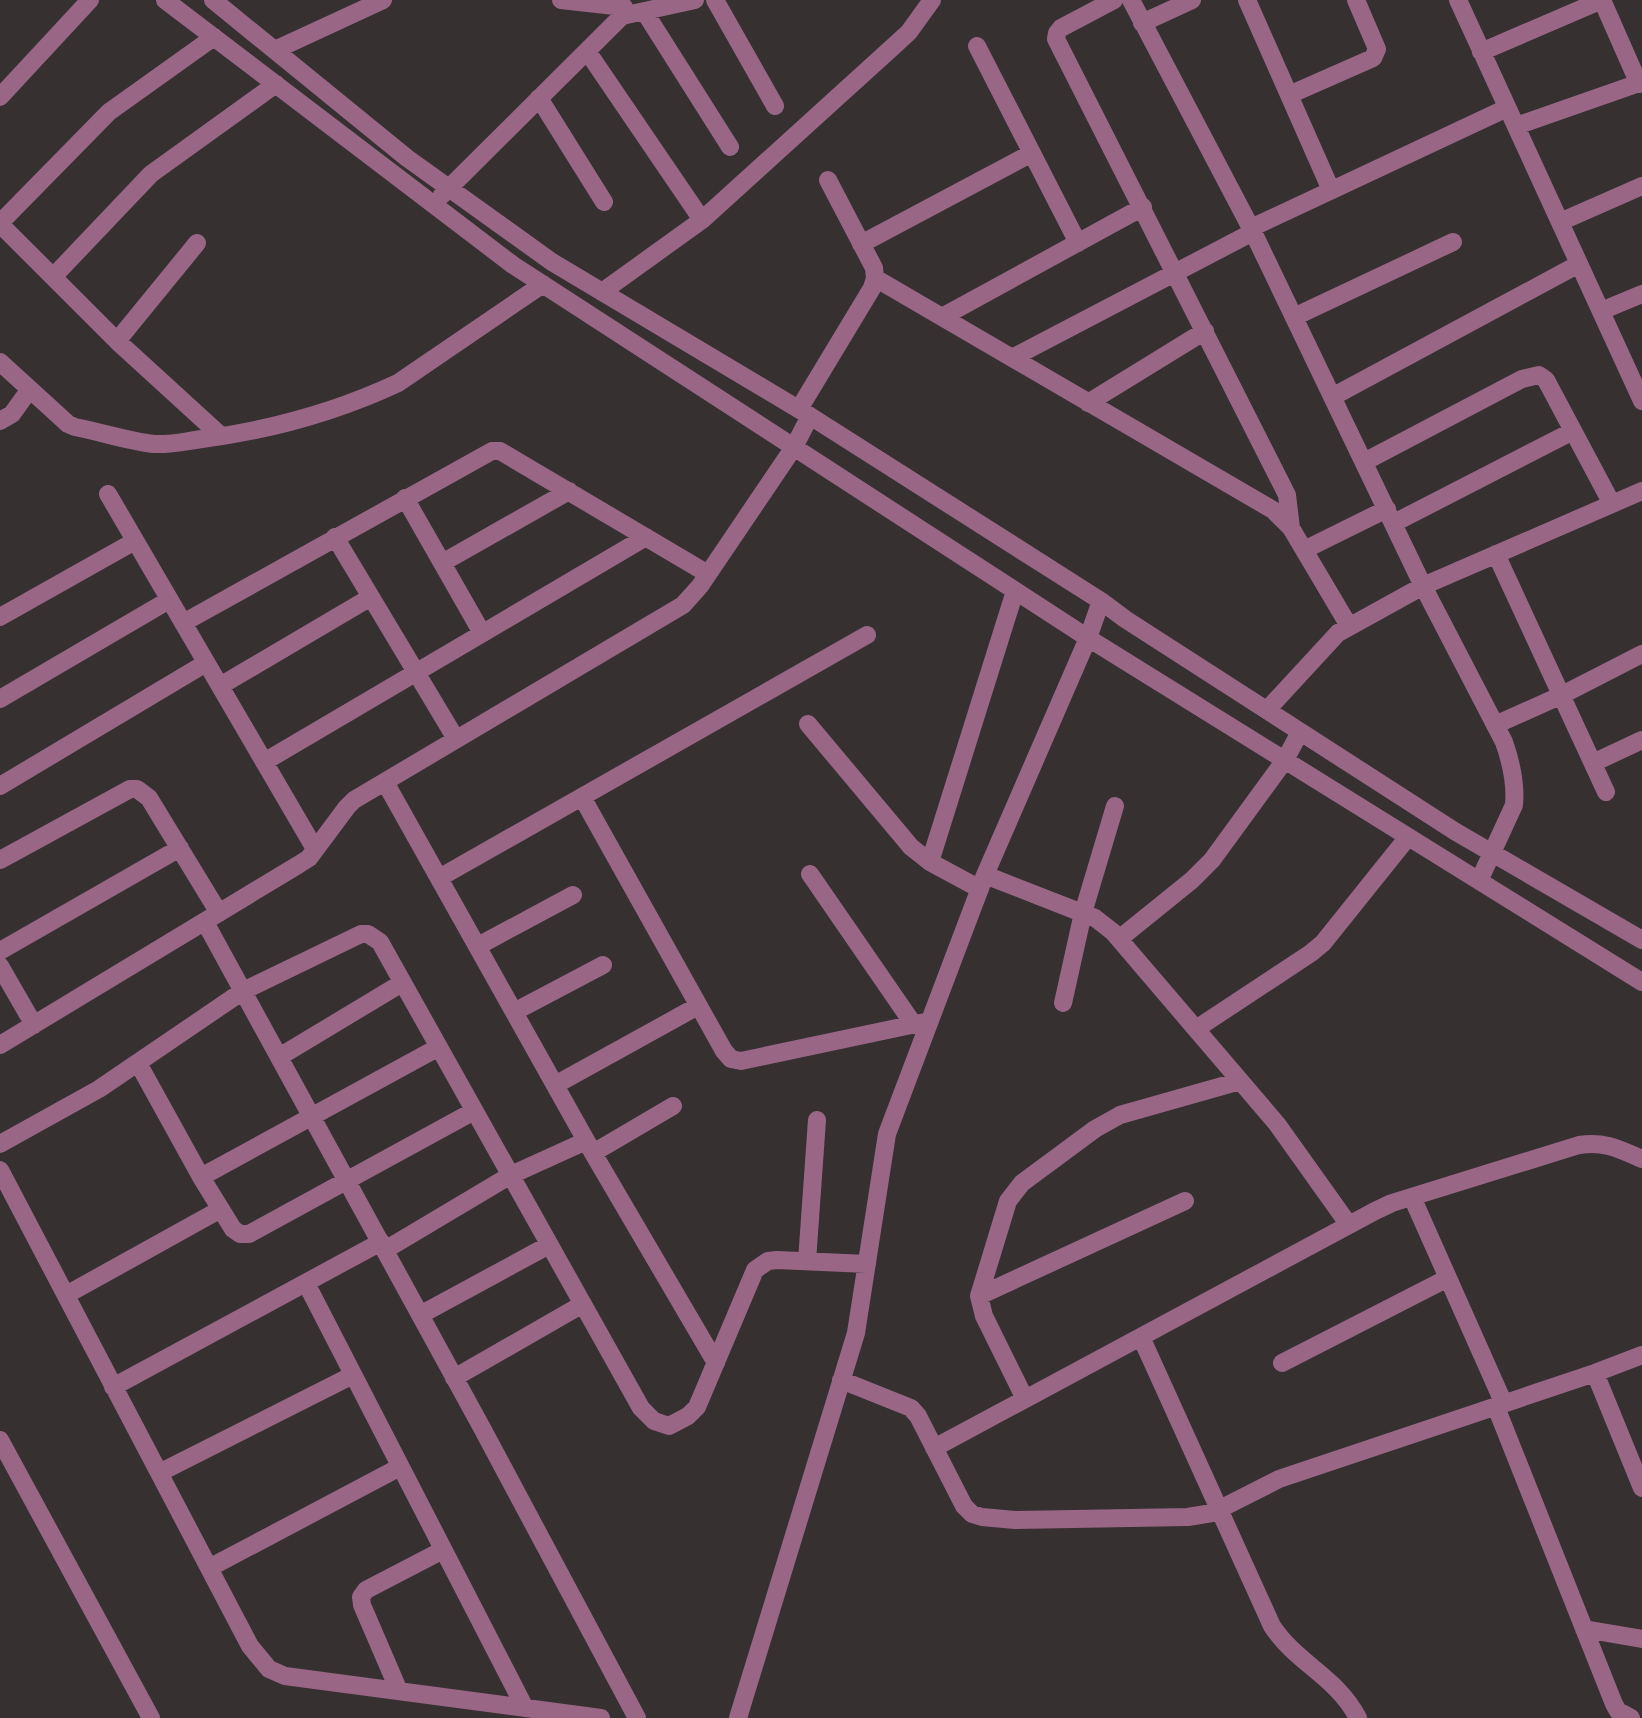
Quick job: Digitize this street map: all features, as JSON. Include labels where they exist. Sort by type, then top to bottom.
[{"type":"street","points":[[0,97],[90,0]]},
{"type":"street","points":[[165,0],[513,265],[1088,638],[1642,982]]},
{"type":"street","points":[[213,0],[407,158],[552,262],[805,413],[1491,853],[1642,940]]},
{"type":"street","points":[[275,50],[383,0]]},
{"type":"street","points":[[561,0],[644,11],[695,0]]},
{"type":"street","points":[[715,0],[775,106]]},
{"type":"street","points":[[602,292],[702,220],[896,44],[932,0]]},
{"type":"street","points":[[1114,0],[1061,28],[1056,33],[1056,39],[1287,495],[1291,528]]},
{"type":"street","points":[[1130,0],[1252,230],[1423,586],[1510,758],[1516,792],[1510,816],[1479,881]]},
{"type":"street","points":[[1143,23],[1192,0]]},
{"type":"street","points":[[1247,0],[1331,190]]},
{"type":"street","points":[[1289,95],[1373,58],[1377,49],[1356,0]]},
{"type":"street","points":[[1458,0],[1641,398]]},
{"type":"street","points":[[1481,51],[1602,0],[1640,83],[1516,126]]},
{"type":"street","points":[[434,204],[587,51],[624,7]]},
{"type":"street","points":[[644,11],[730,147]]},
{"type":"street","points":[[238,55],[255,34]]},
{"type":"street","points":[[214,37],[110,112],[0,223],[117,341],[221,436]]},
{"type":"street","points":[[976,46],[1078,243]]},
{"type":"street","points":[[587,51],[702,220]]},
{"type":"street","points":[[53,277],[151,174],[276,84]]},
{"type":"street","points":[[540,98],[604,202]]},
{"type":"street","points":[[1012,358],[1331,190],[1507,108]]},
{"type":"street","points":[[861,244],[1032,153]]},
{"type":"street","points":[[0,1045],[298,865],[315,849],[347,807],[693,596],[794,447],[805,413],[872,288],[874,268],[828,180]]},
{"type":"street","points":[[1560,222],[1642,186]]},
{"type":"street","points":[[942,317],[1143,207]]},
{"type":"street","points":[[1294,317],[1453,242]]},
{"type":"street","points":[[117,341],[197,243]]},
{"type":"street","points":[[1332,397],[1579,264]]},
{"type":"street","points":[[875,278],[1273,510],[1291,528],[1349,626]]},
{"type":"street","points":[[0,362],[68,424],[75,427],[154,444],[263,430],[373,395],[398,383],[543,284]]},
{"type":"street","points":[[1601,311],[1642,295]]},
{"type":"street","points":[[1088,402],[1205,331]]},
{"type":"street","points":[[1364,462],[1530,376],[1539,375],[1546,380],[1612,504]]},
{"type":"street","points":[[0,421],[12,414],[30,389]]},
{"type":"street","points":[[1304,550],[1390,516],[1573,431]]},
{"type":"street","points":[[183,623],[492,451],[500,451],[708,574]]},
{"type":"street","points":[[442,563],[569,491]]},
{"type":"street","points":[[1267,710],[1338,634],[1349,626],[1423,586],[1642,491]]},
{"type":"street","points":[[108,494],[315,849]]},
{"type":"street","points":[[405,498],[482,633]]},
{"type":"street","points":[[335,537],[456,740]]},
{"type":"street","points":[[264,762],[646,537]]},
{"type":"street","points":[[0,617],[135,541]]},
{"type":"street","points":[[1496,554],[1606,792]]},
{"type":"street","points":[[930,862],[1014,591]]},
{"type":"street","points":[[219,686],[371,597]]},
{"type":"street","points":[[0,699],[169,600]]},
{"type":"street","points":[[738,1718],[856,1333],[887,1133],[922,1023],[1088,638],[1101,601]]},
{"type":"street","points":[[439,878],[867,635]]},
{"type":"street","points":[[1494,725],[1640,661]]},
{"type":"street","points":[[0,786],[206,663]]},
{"type":"street","points":[[808,724],[911,847],[930,862],[1105,924],[1277,1124],[1349,1225]]},
{"type":"street","points":[[1119,939],[1192,880],[1212,860],[1284,760],[1300,732]]},
{"type":"street","points":[[1592,763],[1642,740]]},
{"type":"street","points":[[386,782],[555,1086],[716,1363]]},
{"type":"street","points":[[0,860],[130,789],[137,789],[149,798],[180,848],[243,991],[637,1718]]},
{"type":"street","points":[[582,797],[698,1006],[731,1059],[741,1061],[922,1023]]},
{"type":"street","points":[[1063,1003],[1083,914],[1115,806]]},
{"type":"street","points":[[1196,1029],[1323,943],[1408,837]]},
{"type":"street","points":[[0,951],[180,848]]},
{"type":"street","points":[[810,874],[922,1023]]},
{"type":"street","points":[[478,946],[573,895]]},
{"type":"street","points":[[0,1144],[99,1090],[243,991],[361,934],[368,934],[380,942],[641,1408],[654,1421],[669,1426],[688,1416],[697,1407],[755,1270],[768,1261],[777,1260],[867,1264]]},
{"type":"street","points":[[514,1012],[603,965]]},
{"type":"street","points":[[0,967],[34,1025]]},
{"type":"street","points":[[279,1057],[402,983]]},
{"type":"street","points":[[555,1086],[698,1006]]},
{"type":"street","points":[[201,1177],[439,1047]]},
{"type":"street","points":[[138,1063],[201,1177],[233,1229],[240,1234],[248,1234],[474,1111]]},
{"type":"street","points":[[1025,1399],[984,1316],[979,1296],[1008,1201],[1022,1182],[1095,1129],[1120,1115],[1240,1081]]},
{"type":"street","points":[[113,1387],[306,1283],[383,1246],[510,1175],[590,1147],[673,1106]]},
{"type":"street","points":[[807,1261],[817,1120]]},
{"type":"street","points":[[934,1448],[1384,1207],[1579,1145],[1611,1145],[1642,1159]]},
{"type":"street","points":[[0,1170],[250,1646],[269,1669],[285,1676],[601,1718]]},
{"type":"street","points":[[1412,1197],[1500,1405],[1614,1704],[1618,1711],[1631,1718]]},
{"type":"street","points":[[979,1296],[1185,1200]]},
{"type":"street","points":[[66,1295],[221,1209]]},
{"type":"street","points":[[420,1315],[550,1245]]},
{"type":"street","points":[[1282,1363],[1448,1278]]},
{"type":"street","points":[[306,1283],[524,1708]]},
{"type":"street","points":[[454,1378],[583,1304]]},
{"type":"street","points":[[1141,1337],[1276,1633],[1340,1690],[1358,1718]]},
{"type":"street","points":[[841,1380],[911,1408],[918,1416],[964,1506],[972,1514],[1026,1520],[1188,1517],[1212,1513],[1279,1479],[1642,1355]]},
{"type":"street","points":[[1595,1373],[1642,1488]]},
{"type":"street","points":[[159,1473],[353,1375]]},
{"type":"street","points":[[0,1440],[151,1718]]},
{"type":"street","points":[[209,1568],[400,1467]]},
{"type":"street","points":[[399,1691],[361,1597],[366,1590],[443,1550]]},
{"type":"street","points":[[1584,1629],[1642,1639]]}]
